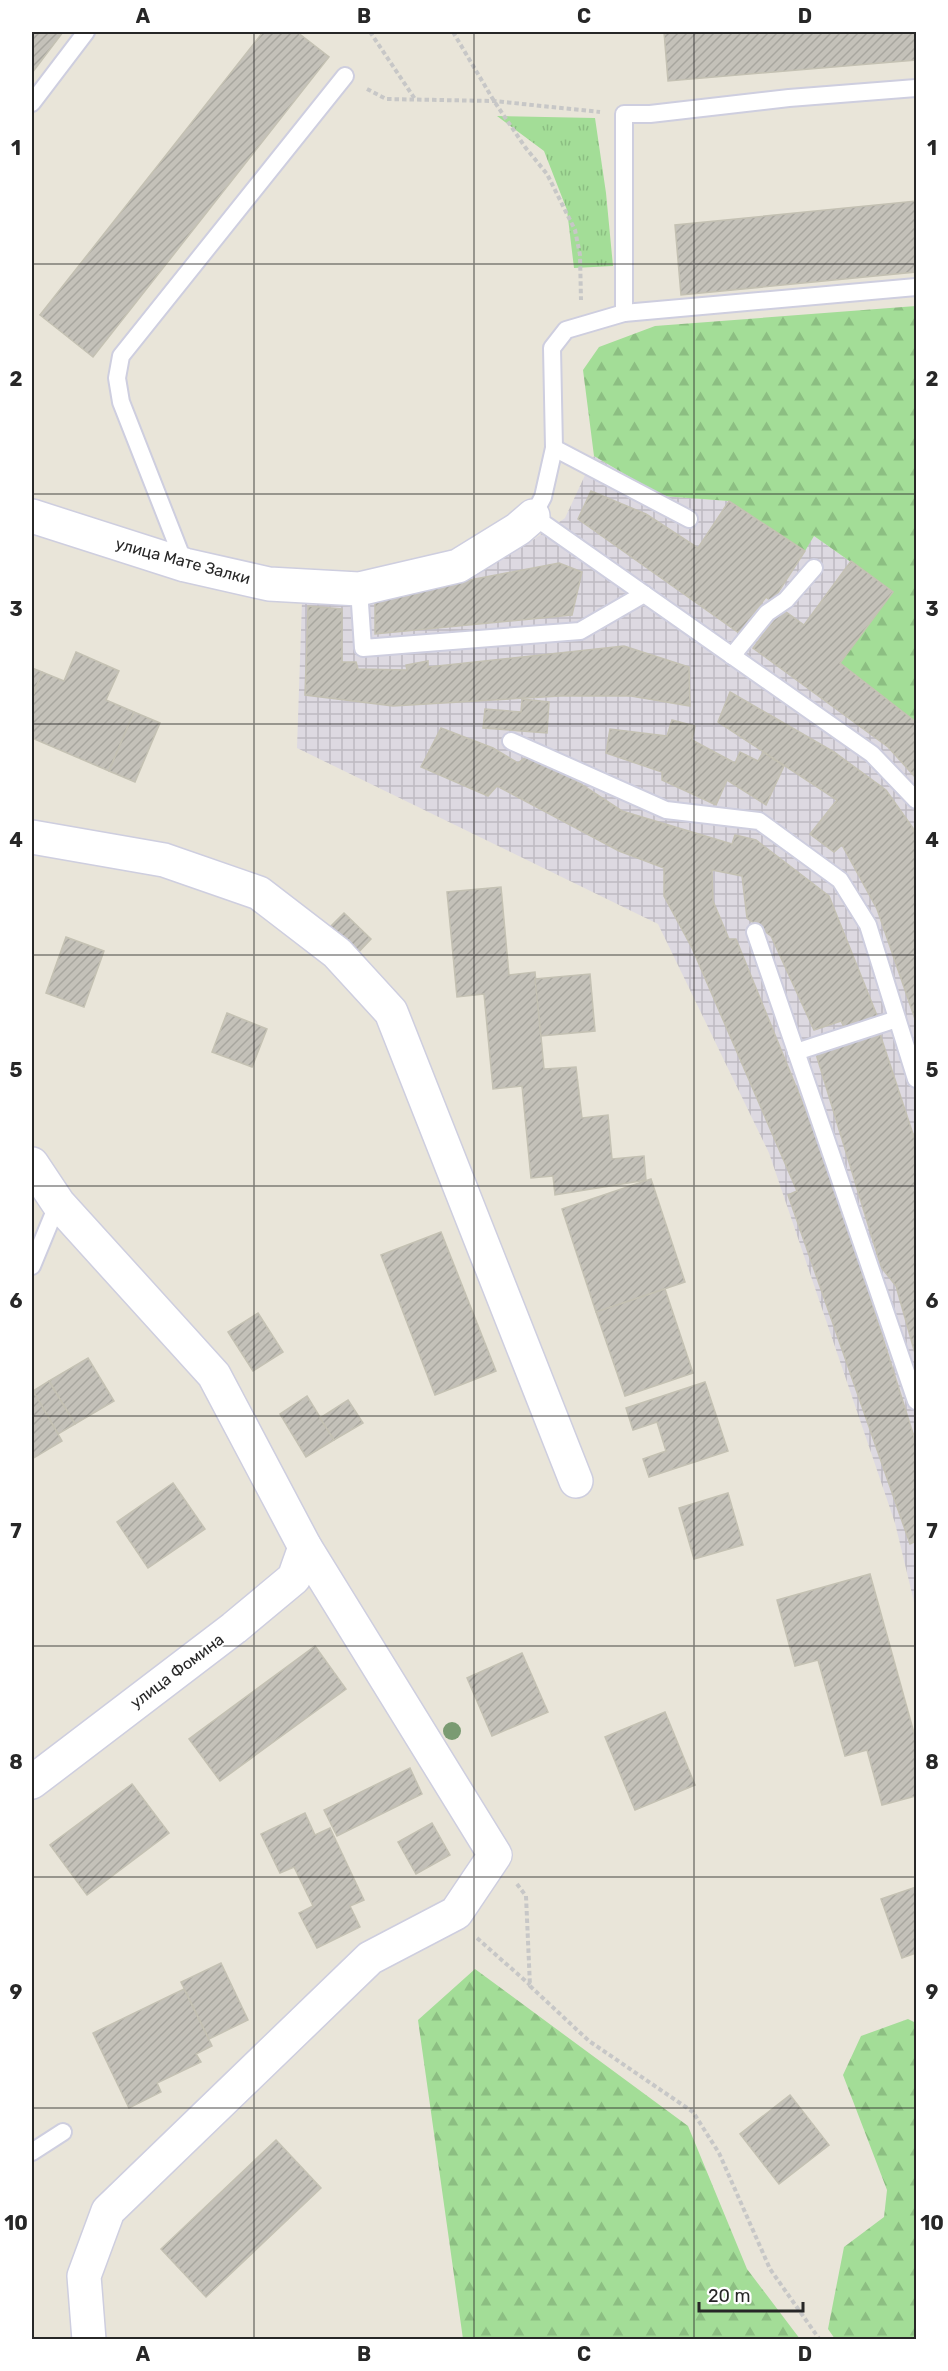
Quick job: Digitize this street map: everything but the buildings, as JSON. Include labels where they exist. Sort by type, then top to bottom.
[{"type":"street","name":"улица Мате Залки","points":[[32,516],[185,564],[269,584],[359,589],[458,566],[518,529],[533,516]]},
{"type":"street","points":[[32,837],[164,860],[259,893],[337,953],[391,1012],[576,1481]]},
{"type":"street","points":[[32,1164],[58,1203],[214,1375],[305,1547],[495,1855],[456,1913],[370,1958],[108,2211],[84,2276],[88,2340]]},
{"type":"street","name":"улица Фомина","points":[[32,1782],[234,1628],[294,1578],[305,1547]]},
{"type":"lane","points":[[32,103],[86,32]]},
{"type":"lane","points":[[185,564],[121,402],[117,378],[121,356],[345,76]]},
{"type":"lane","points":[[624,313],[624,114],[650,114],[789,98],[916,88]]},
{"type":"lane","name":"улица Мате Залки","points":[[533,516],[543,497],[554,448],[552,348],[566,330],[624,313],[916,287]]},
{"type":"lane","points":[[554,448],[689,519]]},
{"type":"lane","points":[[533,516],[872,754],[916,800]]},
{"type":"lane","points":[[732,656],[766,613],[786,600],[814,568]]},
{"type":"lane","points":[[359,589],[363,648],[580,630],[644,594]]},
{"type":"lane","points":[[511,741],[666,810],[759,821],[840,880],[868,925],[916,1079]]},
{"type":"lane","points":[[755,932],[916,1401]]},
{"type":"lane","points":[[796,1052],[897,1019]]},
{"type":"lane","points":[[32,1266],[58,1203]]},
{"type":"lane","points":[[32,2152],[63,2132]]},
{"type":"path","points":[[370,32],[415,99]]},
{"type":"path","points":[[453,32],[494,101],[525,147],[547,174],[575,230],[580,255],[581,306],[585,325]]},
{"type":"path","points":[[345,76],[386,99],[494,101],[624,114]]},
{"type":"path","points":[[495,1855],[526,1896],[531,1986]]},
{"type":"path","points":[[456,1913],[475,1936],[589,2042],[693,2112],[719,2153],[770,2269],[820,2340]]},
{"type":"shaded area","points":[[594,456],[662,496],[729,501],[804,551],[814,536],[893,592],[912,716],[916,722],[916,1610],[895,1523],[769,1153],[658,924],[297,748],[302,601],[472,570],[530,542],[565,518]]},
{"type":"green space","points":[[497,116],[595,118],[606,193],[613,266],[574,268],[567,210],[544,151]]},
{"type":"green space","points":[[916,306],[916,722],[840,663],[892,591],[814,536],[805,551],[729,501],[662,496],[594,456],[583,370],[599,347],[655,326]]},
{"type":"green space","points":[[475,1969],[688,2126],[747,2269],[800,2339],[463,2339],[418,2020]]},
{"type":"green space","points":[[908,2019],[916,2023],[916,2339],[835,2339],[828,2329],[844,2247],[884,2217],[887,2190],[843,2075],[861,2036]]}]
